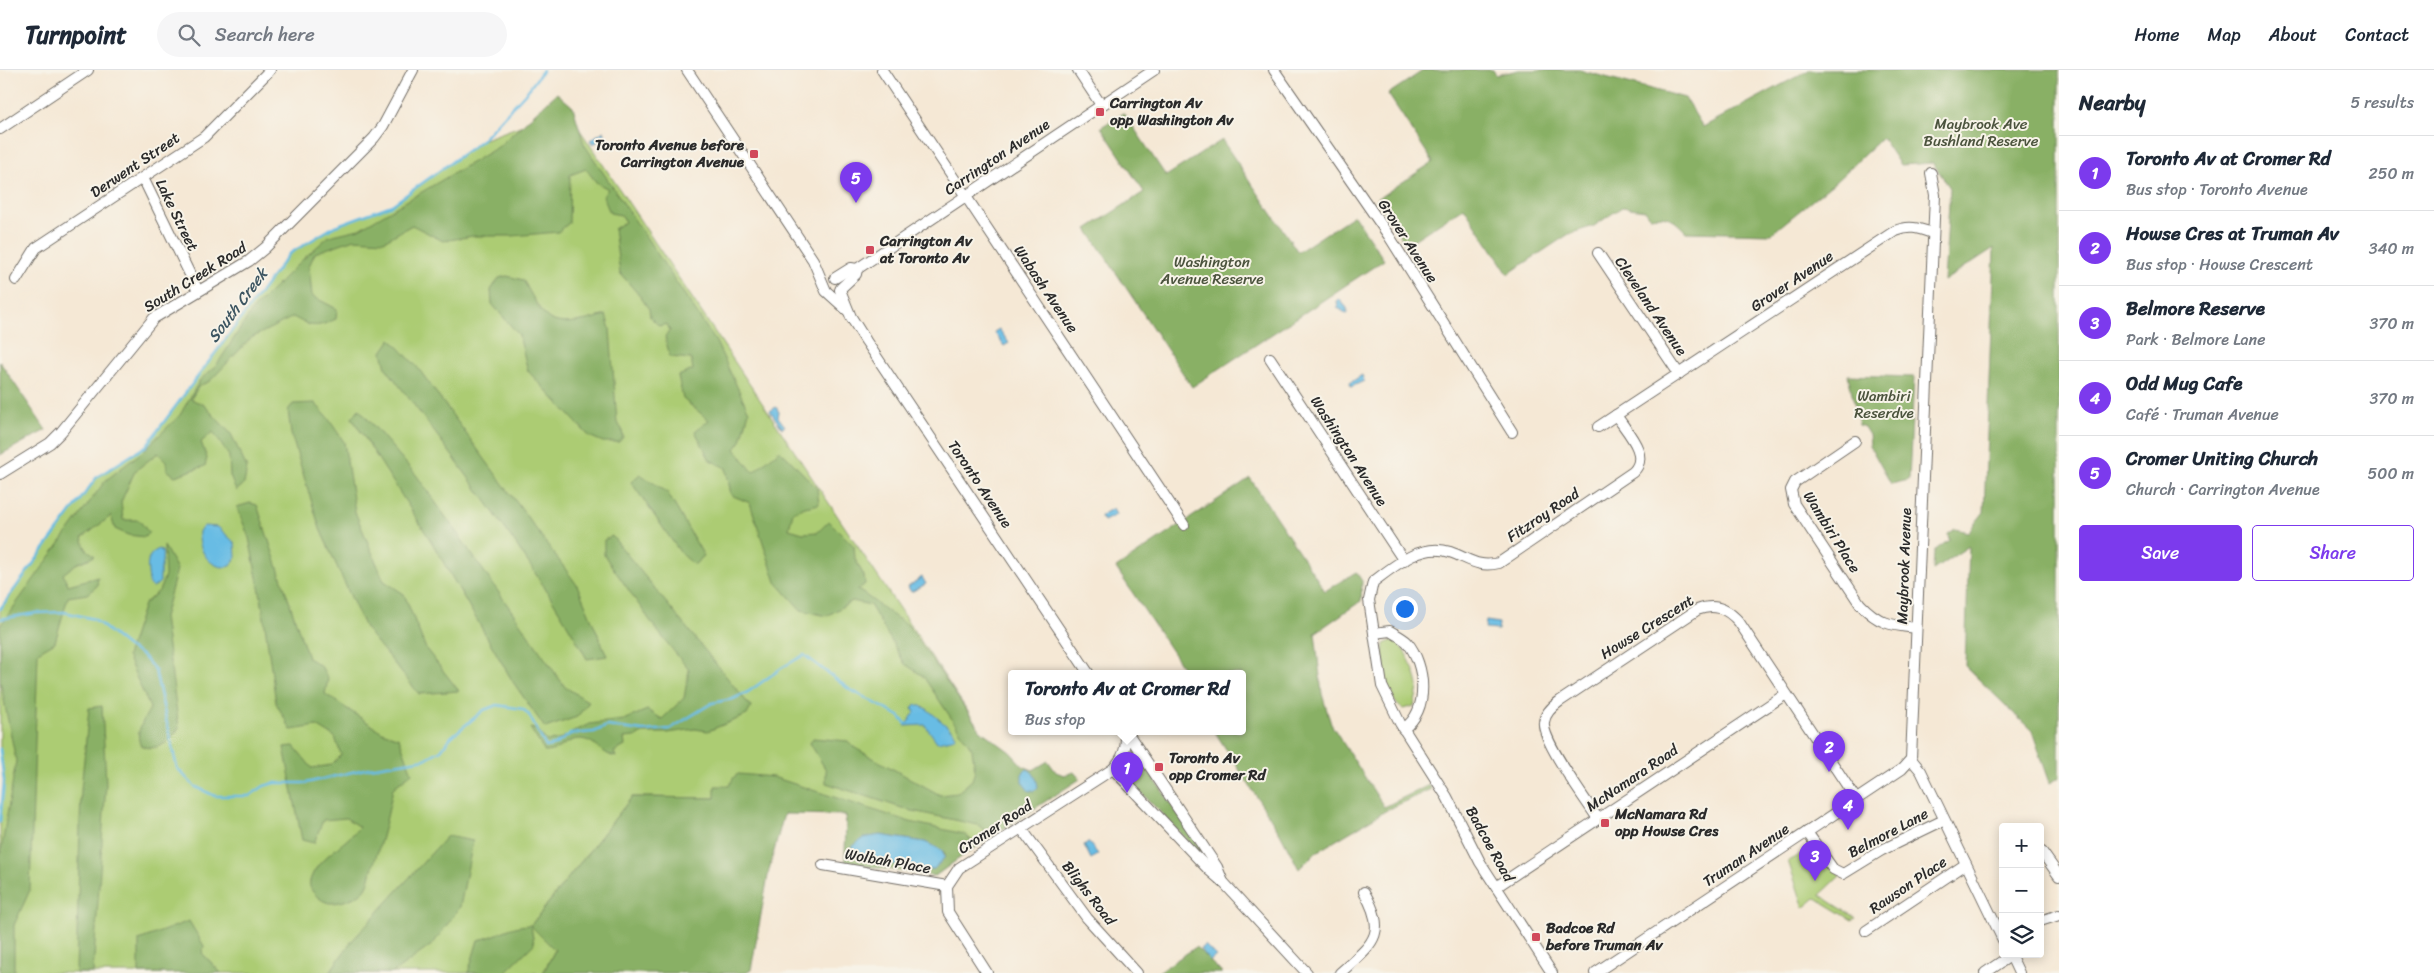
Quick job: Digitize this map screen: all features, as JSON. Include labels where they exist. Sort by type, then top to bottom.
[{"type":"street","points":[[0,129],[88,70]]},
{"type":"street","name":"Derwent Street","points":[[16,280],[36,248],[204,136],[270,70]]},
{"type":"street","name":"Toronto Avenue","points":[[687,70],[1086,670]]},
{"type":"street","name":"Wabash Avenue","points":[[882,70],[1184,525]]},
{"type":"street","points":[[1078,70],[1101,105]]},
{"type":"street","name":"Carrington Avenue","points":[[834,289],[856,274],[857,269],[1154,70]]},
{"type":"street","name":"Grover Avenue","points":[[1274,70],[1389,236],[1512,432]]},
{"type":"street","name":"South Creek Road","points":[[0,474],[56,438],[154,318],[249,261],[266,248],[374,138],[383,126],[408,72]]},
{"type":"street","name":"Maybrook Avenue","points":[[1911,759],[1935,195],[1931,173]]},
{"type":"street","name":"Lake Street","points":[[143,178],[198,291]]},
{"type":"street","name":"Grover Avenue","points":[[1598,427],[1895,231],[1906,227],[1917,227],[1932,233]]},
{"type":"street","name":"Cleveland Avenue","points":[[1598,254],[1679,374]]},
{"type":"street","name":"Toronto Avenue","points":[[813,260],[840,283],[834,289]]},
{"type":"street","name":"Carrington Avenue","points":[[834,278],[851,268],[857,269]]},
{"type":"street","name":"Washington Avenue","points":[[1270,358],[1404,561]]},
{"type":"street","name":"Fitzroy Road","points":[[1404,561],[1416,553],[1441,550],[1479,565],[1498,563],[1633,472],[1639,465],[1640,454],[1616,416]]},
{"type":"street","name":"Wambiri Place","points":[[1855,441],[1795,482],[1791,490],[1794,504],[1860,604],[1869,614],[1878,622],[1916,628]]},
{"type":"street","name":"Badcoe Road","points":[[1404,561],[1373,582],[1368,600],[1382,686],[1403,729],[1447,797],[1467,838],[1496,887],[1552,973]]},
{"type":"street","name":"Howse Crescent","points":[[1598,818],[1548,742],[1544,732],[1544,722],[1548,713],[1576,690],[1697,610],[1709,606],[1721,608],[1733,615],[1856,799]]},
{"type":"street","points":[[1374,633],[1390,631],[1407,642],[1420,668],[1423,693],[1416,713],[1409,725],[1403,729]]},
{"type":"street","name":"McNamara Road","points":[[1496,887],[1786,694]]},
{"type":"street","name":"Cromer Road","points":[[947,886],[958,868],[1113,769],[1121,759],[1130,735]]},
{"type":"street","points":[[1132,735],[1217,867],[1224,882]]},
{"type":"street","points":[[1911,759],[1921,772],[1966,864],[1999,925]]},
{"type":"street","name":"Truman Avenue","points":[[1595,973],[1902,769],[1911,759]]},
{"type":"street","points":[[1113,769],[1210,871],[1224,882],[1307,973]]},
{"type":"street","name":"Belmore Lane","points":[[1807,832],[1833,869],[1843,874],[1882,850],[1944,820]]},
{"type":"street","name":"Blighs Road","points":[[1021,828],[1087,918],[1137,973]]},
{"type":"street","points":[[2044,855],[2059,876]]},
{"type":"street","name":"Rawson Place","points":[[1866,931],[1966,864]]},
{"type":"street","name":"Wolbah Place","points":[[823,865],[947,886]]},
{"type":"street","points":[[947,886],[948,912],[987,973]]},
{"type":"street","points":[[1340,973],[1369,946],[1374,938],[1377,924],[1374,909],[1364,892]]},
{"type":"street","points":[[2044,920],[2059,915]]},
{"type":"street","points":[[1985,973],[2006,958]]},
{"type":"street","points":[[2012,958],[2019,973]]},
{"type":"street","points":[[1612,962],[1616,973]]},
{"type":"green space","name":"Maybrook Ave Bushland Reserve","points":[[1424,70],[1493,70],[1496,75],[1519,70],[1579,70],[1685,98],[1703,127],[1809,70],[2059,70],[2059,778],[2050,783],[2032,731],[1965,666],[1969,546],[1933,570],[1934,551],[1949,540],[1948,534],[1955,529],[1968,532],[1984,512],[1994,248],[1944,281],[1950,188],[1933,163],[1900,165],[1882,138],[1835,182],[1771,234],[1686,232],[1670,218],[1662,216],[1650,217],[1645,210],[1622,207],[1594,226],[1569,234],[1508,274],[1464,207],[1406,245],[1377,199],[1433,162],[1388,94]]},
{"type":"green space","points":[[557,93],[573,107],[584,144],[716,342],[749,412],[741,441],[735,449],[753,472],[780,450],[817,488],[819,504],[793,512],[789,529],[803,533],[818,532],[829,521],[854,546],[855,559],[864,576],[865,584],[858,590],[908,625],[980,730],[1010,752],[1023,766],[1033,770],[1048,761],[1056,772],[1064,775],[1074,772],[1080,779],[992,836],[978,825],[908,810],[826,783],[826,770],[810,743],[813,738],[848,741],[855,748],[940,795],[957,793],[972,780],[975,771],[972,749],[923,676],[905,664],[870,605],[852,601],[827,616],[801,610],[776,582],[750,503],[731,495],[726,468],[710,460],[695,431],[709,420],[683,399],[678,376],[693,370],[691,359],[670,357],[665,337],[670,331],[667,324],[659,326],[650,317],[649,309],[620,273],[614,229],[625,222],[621,215],[610,213],[603,196],[608,189],[596,182],[586,169],[570,175],[569,223],[558,232],[512,236],[473,236],[443,241],[412,225],[384,241],[354,239],[315,253],[309,266],[312,296],[337,309],[336,319],[314,326],[293,317],[251,338],[210,381],[199,386],[191,399],[204,405],[231,434],[247,468],[244,484],[236,491],[230,476],[229,456],[213,432],[201,442],[207,458],[205,466],[175,476],[167,470],[166,461],[158,453],[135,471],[121,502],[123,520],[139,520],[149,533],[145,537],[128,535],[115,529],[111,516],[82,538],[86,549],[95,556],[76,564],[63,574],[68,585],[98,577],[97,586],[87,594],[68,597],[55,642],[38,652],[30,890],[14,925],[14,973],[0,973],[0,857],[16,761],[0,680],[0,626],[105,481],[142,452],[180,415],[200,380],[216,366],[253,309],[301,261],[329,236],[359,229],[498,147]]},
{"type":"green space","points":[[566,109],[1033,809],[935,876],[845,862],[846,815],[715,798],[632,797],[531,925],[555,950],[543,973],[221,973],[202,953],[174,973],[0,973],[0,822],[4,781],[0,748],[0,609],[97,477],[146,446],[289,254],[335,226],[392,205],[482,140]]},
{"type":"green space","name":"Washington Avenue Reserve","points":[[1124,113],[1166,176],[1222,140],[1298,252],[1354,215],[1384,260],[1192,387],[1087,229],[1144,192],[1101,127]]},
{"type":"green space","points":[[507,276],[523,280],[540,309],[553,321],[576,322],[606,315],[610,329],[617,423],[622,429],[623,437],[619,442],[603,442],[589,436],[528,371],[519,335],[492,304],[491,290],[499,278]]},
{"type":"green space","points":[[391,339],[418,368],[577,585],[607,656],[587,659],[565,620],[517,546],[466,474],[386,368],[382,352]]},
{"type":"green space","points":[[0,362],[46,430],[0,455]]},
{"type":"green space","name":"Wambiri Reserdve","points":[[1848,375],[1914,377],[1909,480],[1891,484],[1870,446],[1869,435],[1864,427],[1859,425]]},
{"type":"green space","points":[[315,403],[344,442],[355,512],[384,581],[404,594],[426,649],[459,691],[419,694],[365,628],[320,529],[291,434],[288,410],[293,404]]},
{"type":"green space","points":[[359,409],[417,476],[565,687],[589,702],[577,717],[545,728],[513,682],[431,541],[352,418]]},
{"type":"green space","points":[[640,474],[667,492],[704,556],[694,565],[680,552],[631,482]]},
{"type":"green space","points":[[1250,478],[1325,591],[1356,572],[1362,581],[1361,601],[1315,633],[1322,694],[1331,724],[1384,807],[1429,785],[1431,789],[1387,810],[1315,853],[1299,869],[1280,833],[1217,735],[1246,735],[1246,670],[1184,670],[1116,568]]},
{"type":"green space","points":[[250,503],[257,505],[308,658],[321,666],[328,679],[325,694],[382,732],[399,738],[412,773],[393,788],[379,847],[367,886],[360,894],[340,902],[331,903],[320,898],[313,892],[310,881],[313,873],[324,859],[359,827],[346,818],[323,820],[314,843],[302,840],[284,747],[294,746],[312,768],[331,765],[341,755],[335,737],[317,726],[291,730],[276,703],[261,597],[249,538],[237,507]]},
{"type":"green space","points":[[612,536],[751,707],[747,715],[708,731],[695,729],[668,733],[643,733],[635,737],[624,738],[625,746],[614,752],[616,757],[611,756],[591,742],[581,739],[576,739],[555,750],[545,752],[530,728],[538,730],[546,741],[558,740],[589,724],[624,720],[647,710],[662,719],[684,698],[689,670],[656,629],[604,555],[604,540]]},
{"type":"green space","points":[[164,546],[177,569],[164,617],[179,728],[168,741],[158,747],[147,748],[141,746],[139,731],[150,708],[127,656],[144,604],[159,591],[165,576]]},
{"type":"green space","points":[[1393,640],[1402,648],[1409,660],[1418,686],[1414,706],[1403,709],[1392,697],[1384,670],[1384,644]]},
{"type":"green space","points":[[102,706],[106,783],[93,973],[76,973],[81,790],[89,708]]},
{"type":"green space","points":[[1136,752],[1216,870],[1127,778],[1125,771],[1131,755]]},
{"type":"green space","points":[[738,774],[773,777],[910,822],[964,834],[976,846],[935,876],[851,864],[845,862],[846,815],[784,814],[769,870],[751,970],[746,973],[543,973],[555,950],[531,926],[534,944],[504,973],[468,973],[478,940],[523,925],[531,925],[632,797],[715,798],[715,786],[729,786]],"holes":[[[880,835],[925,842],[945,853],[945,857],[934,869],[927,870],[861,859],[853,854]]]},
{"type":"green space","points":[[447,836],[473,841],[460,907],[433,944],[393,973],[329,973],[351,942]]},
{"type":"green space","points":[[1813,847],[1840,876],[1820,895],[1856,918],[1852,920],[1816,898],[1804,908],[1788,861]]},
{"type":"green space","points":[[189,921],[204,946],[202,953],[221,973],[139,973],[139,940]]},
{"type":"green space","points":[[1196,947],[1222,973],[1157,973]]},
{"type":"water","points":[[604,131],[606,137],[593,144],[590,140]]},
{"type":"water","points":[[1339,299],[1347,308],[1347,314],[1338,308],[1337,301]]},
{"type":"water","points":[[999,329],[1009,343],[1004,346],[994,332]]},
{"type":"water","points":[[1362,375],[1364,381],[1351,387],[1350,383]]},
{"type":"water","points":[[776,407],[779,412],[778,417],[785,426],[782,428],[770,411]]},
{"type":"water","points":[[1113,508],[1116,515],[1104,521],[1100,516]]},
{"type":"water","points":[[204,526],[218,527],[235,543],[236,557],[231,566],[217,566],[207,558],[200,545],[199,538],[199,531]]},
{"type":"water","points":[[159,549],[162,551],[160,582],[153,588],[149,584],[148,560]]},
{"type":"water","points":[[922,577],[926,584],[911,592],[908,587]]},
{"type":"water","points":[[1486,621],[1499,623],[1498,630],[1485,629]]},
{"type":"water","points":[[916,704],[927,709],[954,732],[956,736],[952,739],[937,742],[925,725],[905,726],[915,712],[912,708]]},
{"type":"water","points":[[1027,769],[1033,774],[1037,782],[1038,787],[1034,791],[1029,791],[1022,782],[1022,774]]},
{"type":"water","points":[[880,835],[925,842],[942,850],[945,857],[934,869],[927,870],[861,859],[853,854],[852,847],[863,838]]},
{"type":"water","points":[[1088,842],[1098,854],[1091,859],[1084,845]]},
{"type":"water","points":[[1205,945],[1216,956],[1210,961],[1200,949]]},
{"type":"waterway","name":"South Creek","points":[[0,609],[97,477],[146,446],[289,254],[335,226],[392,205],[482,140],[529,89],[543,70]]},
{"type":"waterway","points":[[0,619],[36,613],[64,612],[94,619],[128,647],[142,655],[155,670],[177,768],[194,786],[215,796],[249,796],[264,786],[274,783],[306,783],[369,768],[425,759],[441,750],[451,737],[484,710],[497,705],[523,709],[529,715],[546,747],[555,745],[570,734],[594,732],[607,726],[643,731],[670,729],[712,703],[733,699],[748,692],[783,667],[804,655],[849,689],[899,716],[906,724]]},
{"type":"waterway","name":"South Creek","points":[[0,749],[4,781],[0,822]]},
{"type":"place","name":"Carrington Av opp Washington Av","points":[[1100,112]]},
{"type":"place","name":"Toronto Avenue before Carrington Avenue","points":[[754,154]]},
{"type":"place","name":"Cromer Uniting Church","points":[[856,203]]},
{"type":"place","name":"Carrington Av at Toronto Av","points":[[870,250]]},
{"type":"place","name":"Toronto Av opp Cromer Rd","points":[[1159,767]]},
{"type":"place","name":"Howse Cres at Truman Av","points":[[1829,772]]},
{"type":"place","name":"Toronto Av at Cromer Rd","points":[[1127,793]]},
{"type":"place","name":"McNamara Rd opp Howse Cres","points":[[1605,823]]},
{"type":"place","name":"Odd Mug Cafe","points":[[1848,830]]},
{"type":"place","name":"Belmore Reserve","points":[[1815,881]]},
{"type":"place","name":"Badcoe Rd before Truman Av","points":[[1536,937]]}]
